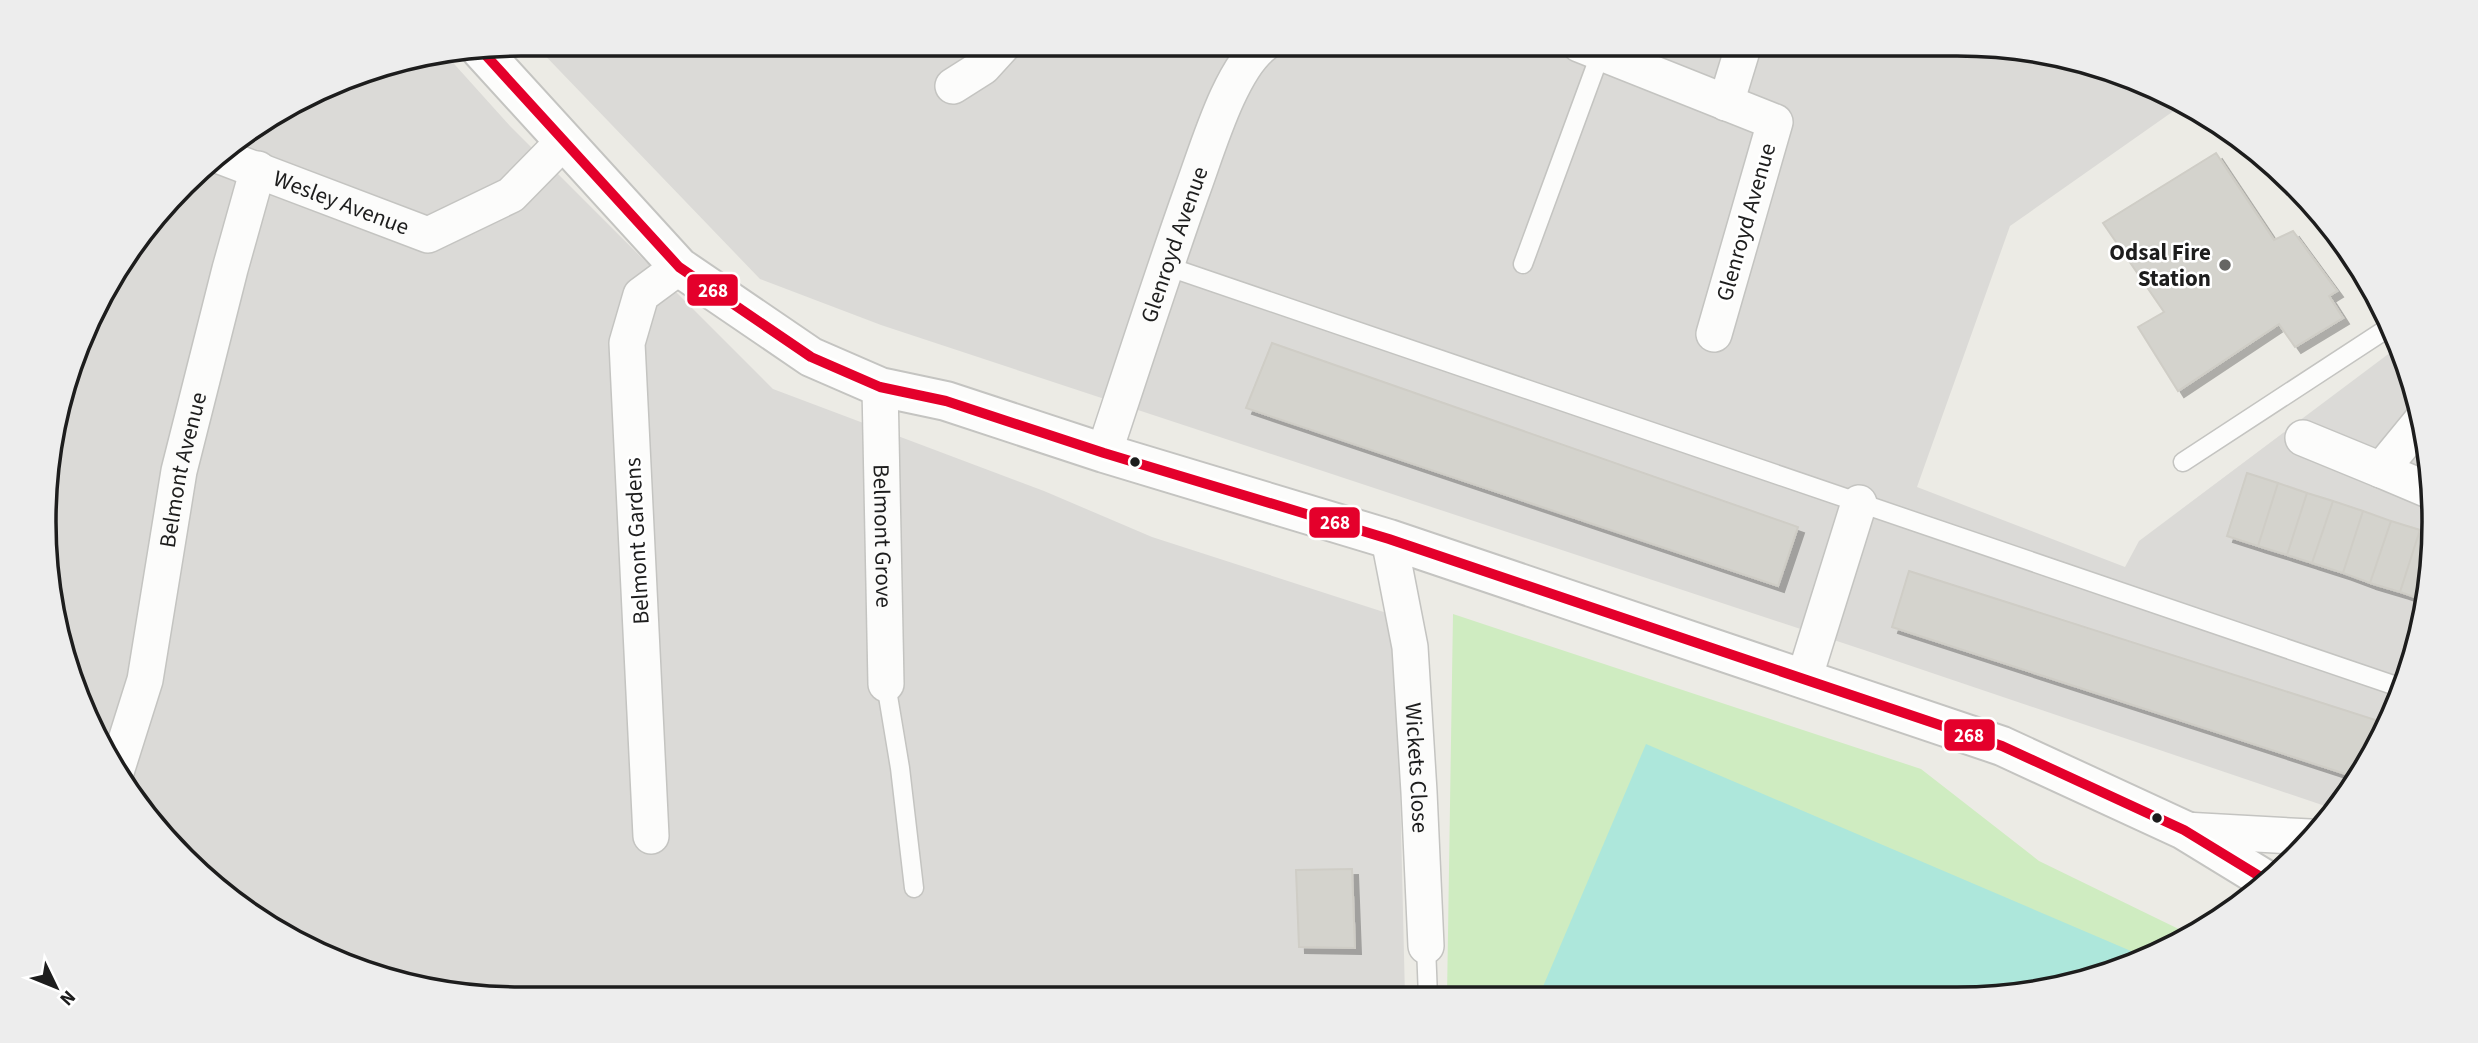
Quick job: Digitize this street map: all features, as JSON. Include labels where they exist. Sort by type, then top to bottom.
[{"type":"street","points":[[953,86],[983,66],[993,56]]},
{"type":"street","name":"Glenroyd Avenue","points":[[1104,453],[1216,123],[1250,56]]},
{"type":"street","name":"Glenroyd Avenue","points":[[1610,56],[1775,122],[1714,334]]},
{"type":"street","points":[[1726,103],[1740,56]]},
{"type":"street","points":[[488,57],[679,267],[811,357],[880,387],[946,401],[1104,453],[1389,539],[2002,746],[2185,830],[2258,875]]},
{"type":"street","name":"Wesley Avenue","points":[[230,159],[428,234],[511,195],[564,141]]},
{"type":"street","name":"Belmont Avenue","points":[[120,758],[145,680],[179,471],[258,169]]},
{"type":"street","name":"Belmont Gardens","points":[[651,836],[627,343],[641,295],[679,267]]},
{"type":"street","name":"Belmont Grove","points":[[880,387],[886,684]]},
{"type":"street","points":[[2381,470],[2413,431]]},
{"type":"street","points":[[2302,438],[2421,487]]},
{"type":"street","points":[[1804,679],[1859,503]]},
{"type":"street","name":"Wickets Close","points":[[1389,539],[1410,647],[1426,946]]},
{"type":"street","points":[[2185,830],[2299,836]]},
{"type":"lane","points":[[1523,264],[1588,56]]},
{"type":"lane","points":[[1166,265],[2392,685]]},
{"type":"lane","points":[[2183,461],[2382,332]]},
{"type":"lane","points":[[886,684],[900,768],[914,888]]},
{"type":"lane","name":"Wickets Close","points":[[1426,946],[1428,987]]},
{"type":"shaded area","points":[[546,56],[1956,56],[2047,65],[2135,91],[2174,110],[2010,226],[1917,487],[2125,567],[2139,541],[2390,353],[2413,431],[2421,491],[2421,552],[2413,612],[2387,700],[2360,754],[2325,806],[1864,650],[881,325],[760,279]]},
{"type":"shaded area","points":[[452,62],[510,126],[773,389],[1044,491],[1152,537],[1396,616],[1405,987],[522,987],[461,983],[372,962],[343,952],[289,925],[238,891],[192,851],[152,805],[118,754],[104,727],[91,700],[72,642],[57,552],[60,461],[72,401],[91,343],[104,316],[134,263],[192,192],[263,134],[316,104],[372,81]]},
{"type":"shaded area","points":[[1646,744],[2134,952],[2047,978],[1987,986],[1543,987]]},
{"type":"green space","points":[[1453,614],[1921,769],[2039,861],[2180,930],[2135,952],[2077,971],[1987,986],[1447,987]]},
{"type":"building","name":"Odsal Fire Station","points":[[2216,153],[2274,240],[2293,231],[2337,291],[2329,296],[2343,318],[2295,347],[2279,324],[2178,391],[2138,327],[2164,312],[2103,223]]},
{"type":"building","points":[[1272,343],[1798,527],[1778,586],[1246,408]]},
{"type":"building","points":[[2247,473],[2278,483],[2258,546],[2227,536]]},
{"type":"building","points":[[2278,483],[2307,493],[2287,555],[2258,546]]},
{"type":"building","points":[[2307,493],[2333,501],[2312,563],[2287,555]]},
{"type":"building","points":[[2333,501],[2363,511],[2343,573],[2312,563]]},
{"type":"building","points":[[2363,511],[2391,521],[2370,583],[2343,573]]},
{"type":"building","points":[[2391,521],[2420,530],[2400,592],[2370,583]]},
{"type":"building","points":[[2420,530],[2422,530],[2415,597],[2400,592]]},
{"type":"building","points":[[1909,571],[2377,720],[2347,775],[1892,627]]},
{"type":"building","points":[[1352,869],[1355,948],[1299,947],[1296,870]]},
{"type":"transit line","name":"268","points":[[488,57],[679,267],[811,357],[880,387],[946,401],[1104,453],[1389,539],[2002,746],[2184,830],[2258,875]]},
{"type":"place","name":"Odsal Fire Station","points":[[2225,265]]}]
